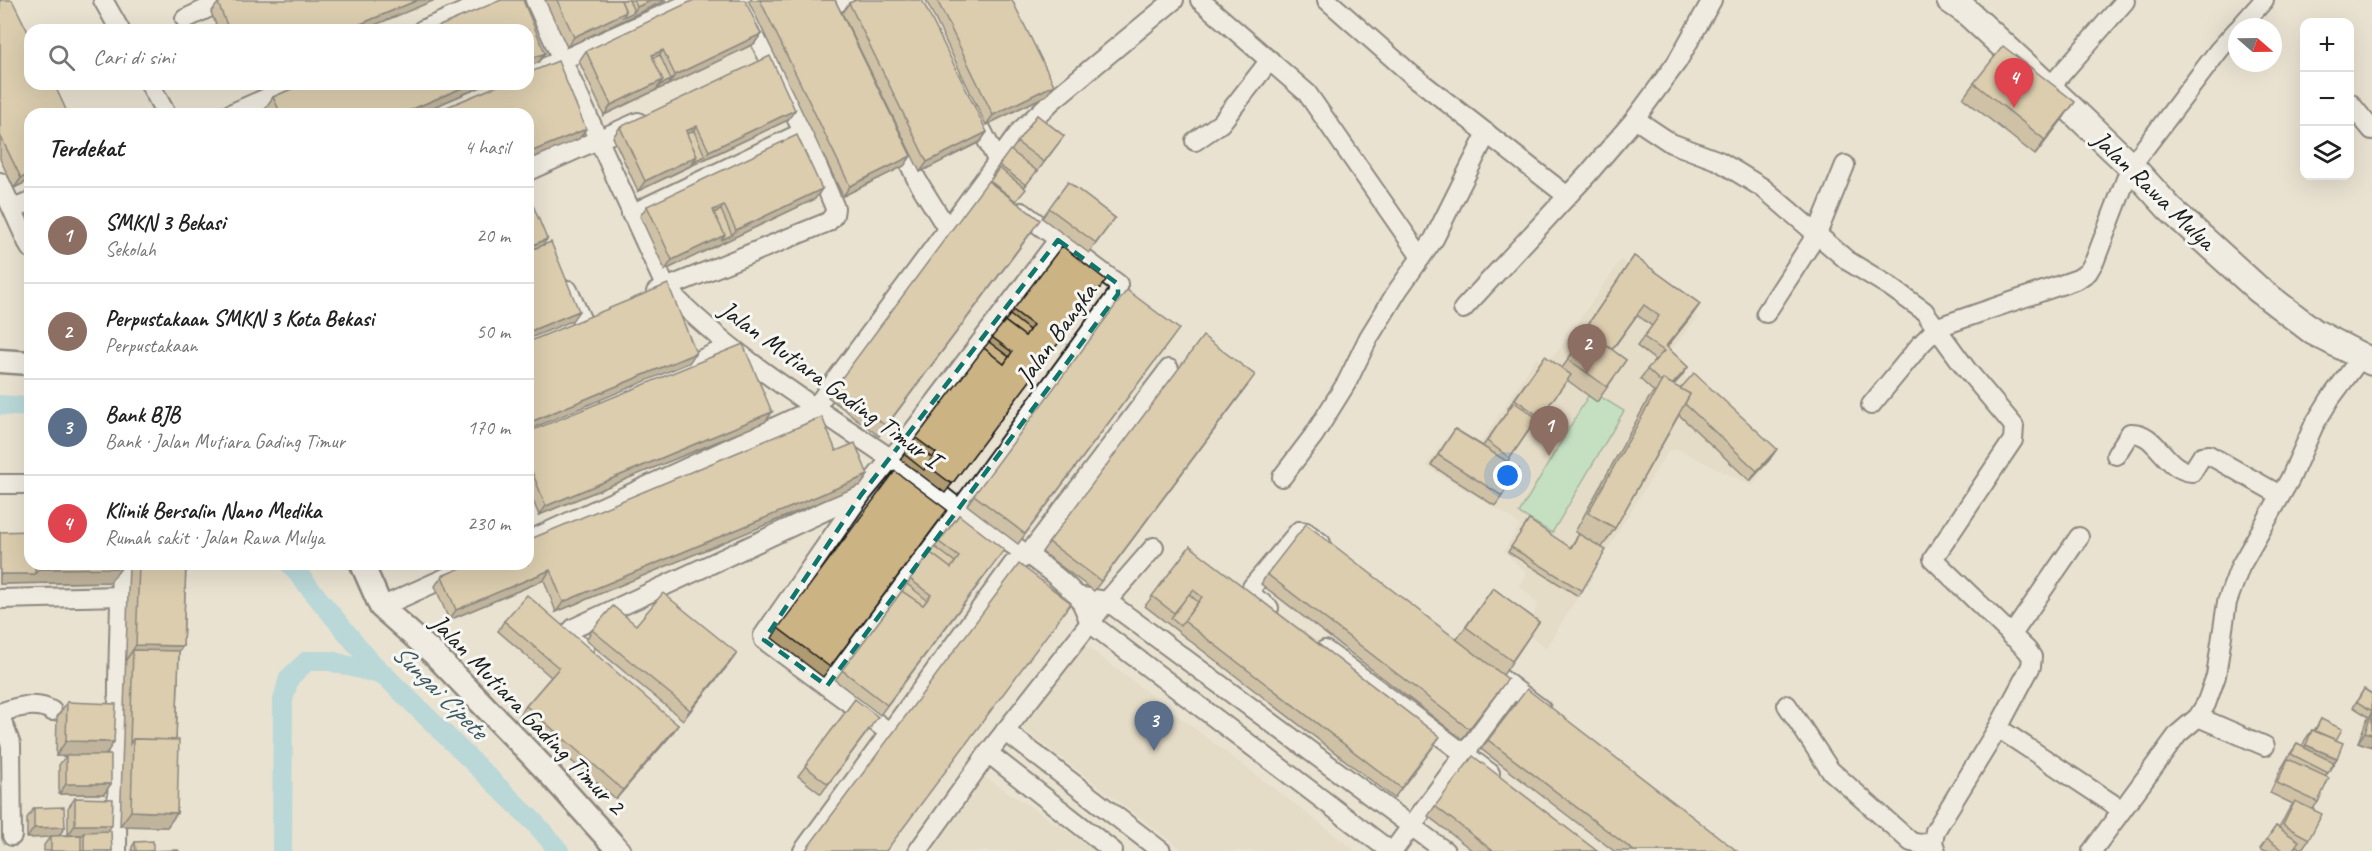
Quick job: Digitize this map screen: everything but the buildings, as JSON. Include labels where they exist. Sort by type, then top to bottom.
[{"type":"main road","name":"Jalan Rawa Mulya","points":[[1950,0],[1966,11],[2049,88],[2131,166],[2170,208],[2285,312],[2314,332],[2367,359]]},
{"type":"street","points":[[103,0],[117,24]]},
{"type":"street","points":[[436,24],[491,0]]},
{"type":"street","name":"Jalan Mutiara Gading Timur I","points":[[536,0],[666,288],[691,314],[729,347],[814,409],[892,459],[959,509],[1028,555],[1078,596],[1090,623]]},
{"type":"street","points":[[534,72],[696,0]]},
{"type":"street","points":[[635,300],[828,222],[834,215],[835,208],[804,132],[741,0]]},
{"type":"street","points":[[534,538],[814,409],[948,230],[997,160],[1022,130],[1053,100],[1174,0]]},
{"type":"street","points":[[1200,0],[1307,93],[1421,257]]},
{"type":"street","points":[[1327,0],[1412,75],[1566,195]]},
{"type":"street","points":[[1463,309],[1566,195],[1587,175],[1635,118],[1677,62],[1712,0]]},
{"type":"street","points":[[2247,18],[2264,0]]},
{"type":"street","points":[[837,1],[844,25]]},
{"type":"street","points":[[185,19],[217,2]]},
{"type":"street","points":[[2049,88],[2125,2]]},
{"type":"street","points":[[1871,405],[1921,344],[1938,327],[2078,279],[2088,272],[2095,260],[2131,166],[2228,40]]},
{"type":"street","points":[[749,69],[770,58]]},
{"type":"street","points":[[1195,141],[1221,123],[1270,60]]},
{"type":"street","points":[[1044,80],[1053,100]]},
{"type":"street","points":[[153,90],[163,108]]},
{"type":"street","points":[[244,108],[284,90]]},
{"type":"street","points":[[965,96],[997,160]]},
{"type":"street","points":[[2354,109],[2372,130]]},
{"type":"street","points":[[534,168],[654,114]]},
{"type":"street","points":[[887,116],[917,180],[948,230]]},
{"type":"street","points":[[1635,118],[1671,143],[1719,161],[1763,188],[1848,261],[1916,305],[1938,327],[1967,370],[2014,426],[2013,440],[1933,559],[2030,654],[2032,662],[1998,728],[1935,831],[1935,847],[1911,842],[1830,770],[1787,705]]},
{"type":"street","points":[[631,214],[804,132]]},
{"type":"street","points":[[1282,477],[1314,435],[1347,382],[1369,337],[1434,239],[1487,133]]},
{"type":"street","points":[[1766,313],[1817,234],[1845,165]]},
{"type":"street","points":[[0,182],[24,234]]},
{"type":"street","points":[[13,209],[24,204]]},
{"type":"street","name":"Jalan Bangka","points":[[959,509],[1118,294],[1118,284],[1022,212]]},
{"type":"street","points":[[889,732],[764,640],[763,636],[861,495],[892,459],[1058,240]]},
{"type":"street","points":[[564,279],[577,323],[603,313]]},
{"type":"street","points":[[592,408],[729,347]]},
{"type":"street","points":[[2092,851],[2178,734],[2198,717],[2206,704],[2214,684],[2227,602],[2240,567],[2290,479],[2314,425],[2330,399],[2367,359]]},
{"type":"street","points":[[0,361],[24,363]]},
{"type":"street","points":[[802,851],[1013,564],[1028,555],[1169,369]]},
{"type":"street","points":[[2116,455],[2130,433],[2139,432],[2147,436],[2166,459],[2186,472],[2192,472],[2202,456],[2209,455],[2280,495]]},
{"type":"street","points":[[0,484],[24,484]]},
{"type":"street","points":[[596,659],[570,638],[570,632],[574,628],[861,495]]},
{"type":"street","points":[[826,686],[959,509]]},
{"type":"street","points":[[1283,618],[1254,597],[1252,587],[1299,531],[1306,532],[1334,553]]},
{"type":"street","points":[[2011,636],[2079,537]]},
{"type":"street","points":[[918,851],[1005,731],[1107,601],[1154,547]]},
{"type":"street","points":[[117,851],[121,570]]},
{"type":"street","name":"Jalan Mutiara Gading Timur 2","points":[[366,570],[389,608],[545,769],[620,851]]},
{"type":"street","name":"Jalan Mutiara Gading Timur 2","points":[[379,570],[389,608]]},
{"type":"street","points":[[389,608],[464,570]]},
{"type":"street","points":[[647,594],[666,608]]},
{"type":"street","points":[[0,599],[121,596]]},
{"type":"street","name":"Jalan Mutiara Gading Timur I","points":[[1078,596],[1107,601]]},
{"type":"street","points":[[1107,601],[1445,851]]},
{"type":"street","points":[[1090,623],[1391,851],[1412,826],[1513,688]]},
{"type":"street","points":[[1312,640],[1501,781]]},
{"type":"street","points":[[1475,659],[1550,716]]},
{"type":"street","points":[[12,836],[6,792],[11,745],[0,714],[30,705],[42,706],[52,711]]},
{"type":"street","points":[[2198,717],[2265,746]]},
{"type":"street","points":[[1998,728],[2122,810]]},
{"type":"street","points":[[1005,731],[1161,851]]},
{"type":"street","points":[[988,753],[1113,851]]},
{"type":"highlighted area","points":[[1058,240],[1118,284],[1118,294],[827,686],[764,640],[861,495]]},
{"type":"shaded area","points":[[1621,260],[1698,317],[1665,358],[1771,460],[1752,486],[1678,449],[1668,451],[1546,648],[1527,634],[1538,603],[1519,586],[1527,574],[1504,551],[1520,525],[1426,466],[1448,436],[1475,452],[1536,358],[1545,362],[1557,352]]},
{"type":"shaded area","points":[[1085,645],[1356,851],[1184,851],[1022,728]]},
{"type":"shaded area","points":[[985,777],[1097,851],[933,851]]},
{"type":"green space","points":[[1591,391],[1624,411],[1552,533],[1519,513]]},
{"type":"waterway","name":"Sungai Cipete","points":[[0,405],[24,407]]},
{"type":"waterway","name":"Sungai Cipete","points":[[295,570],[370,661],[536,824],[559,851]]},
{"type":"waterway","points":[[282,851],[283,700],[289,678],[307,661],[330,661],[383,675]]},
{"type":"place","name":"Klinik Bersalin Nano Medika","points":[[2014,108]]},
{"type":"place","name":"Perpustakaan SMKN 3 Kota Bekasi","points":[[1587,374]]},
{"type":"place","name":"SMKN 3 Bekasi","points":[[1549,456]]},
{"type":"place","name":"Bank BJB","points":[[1154,751]]}]
